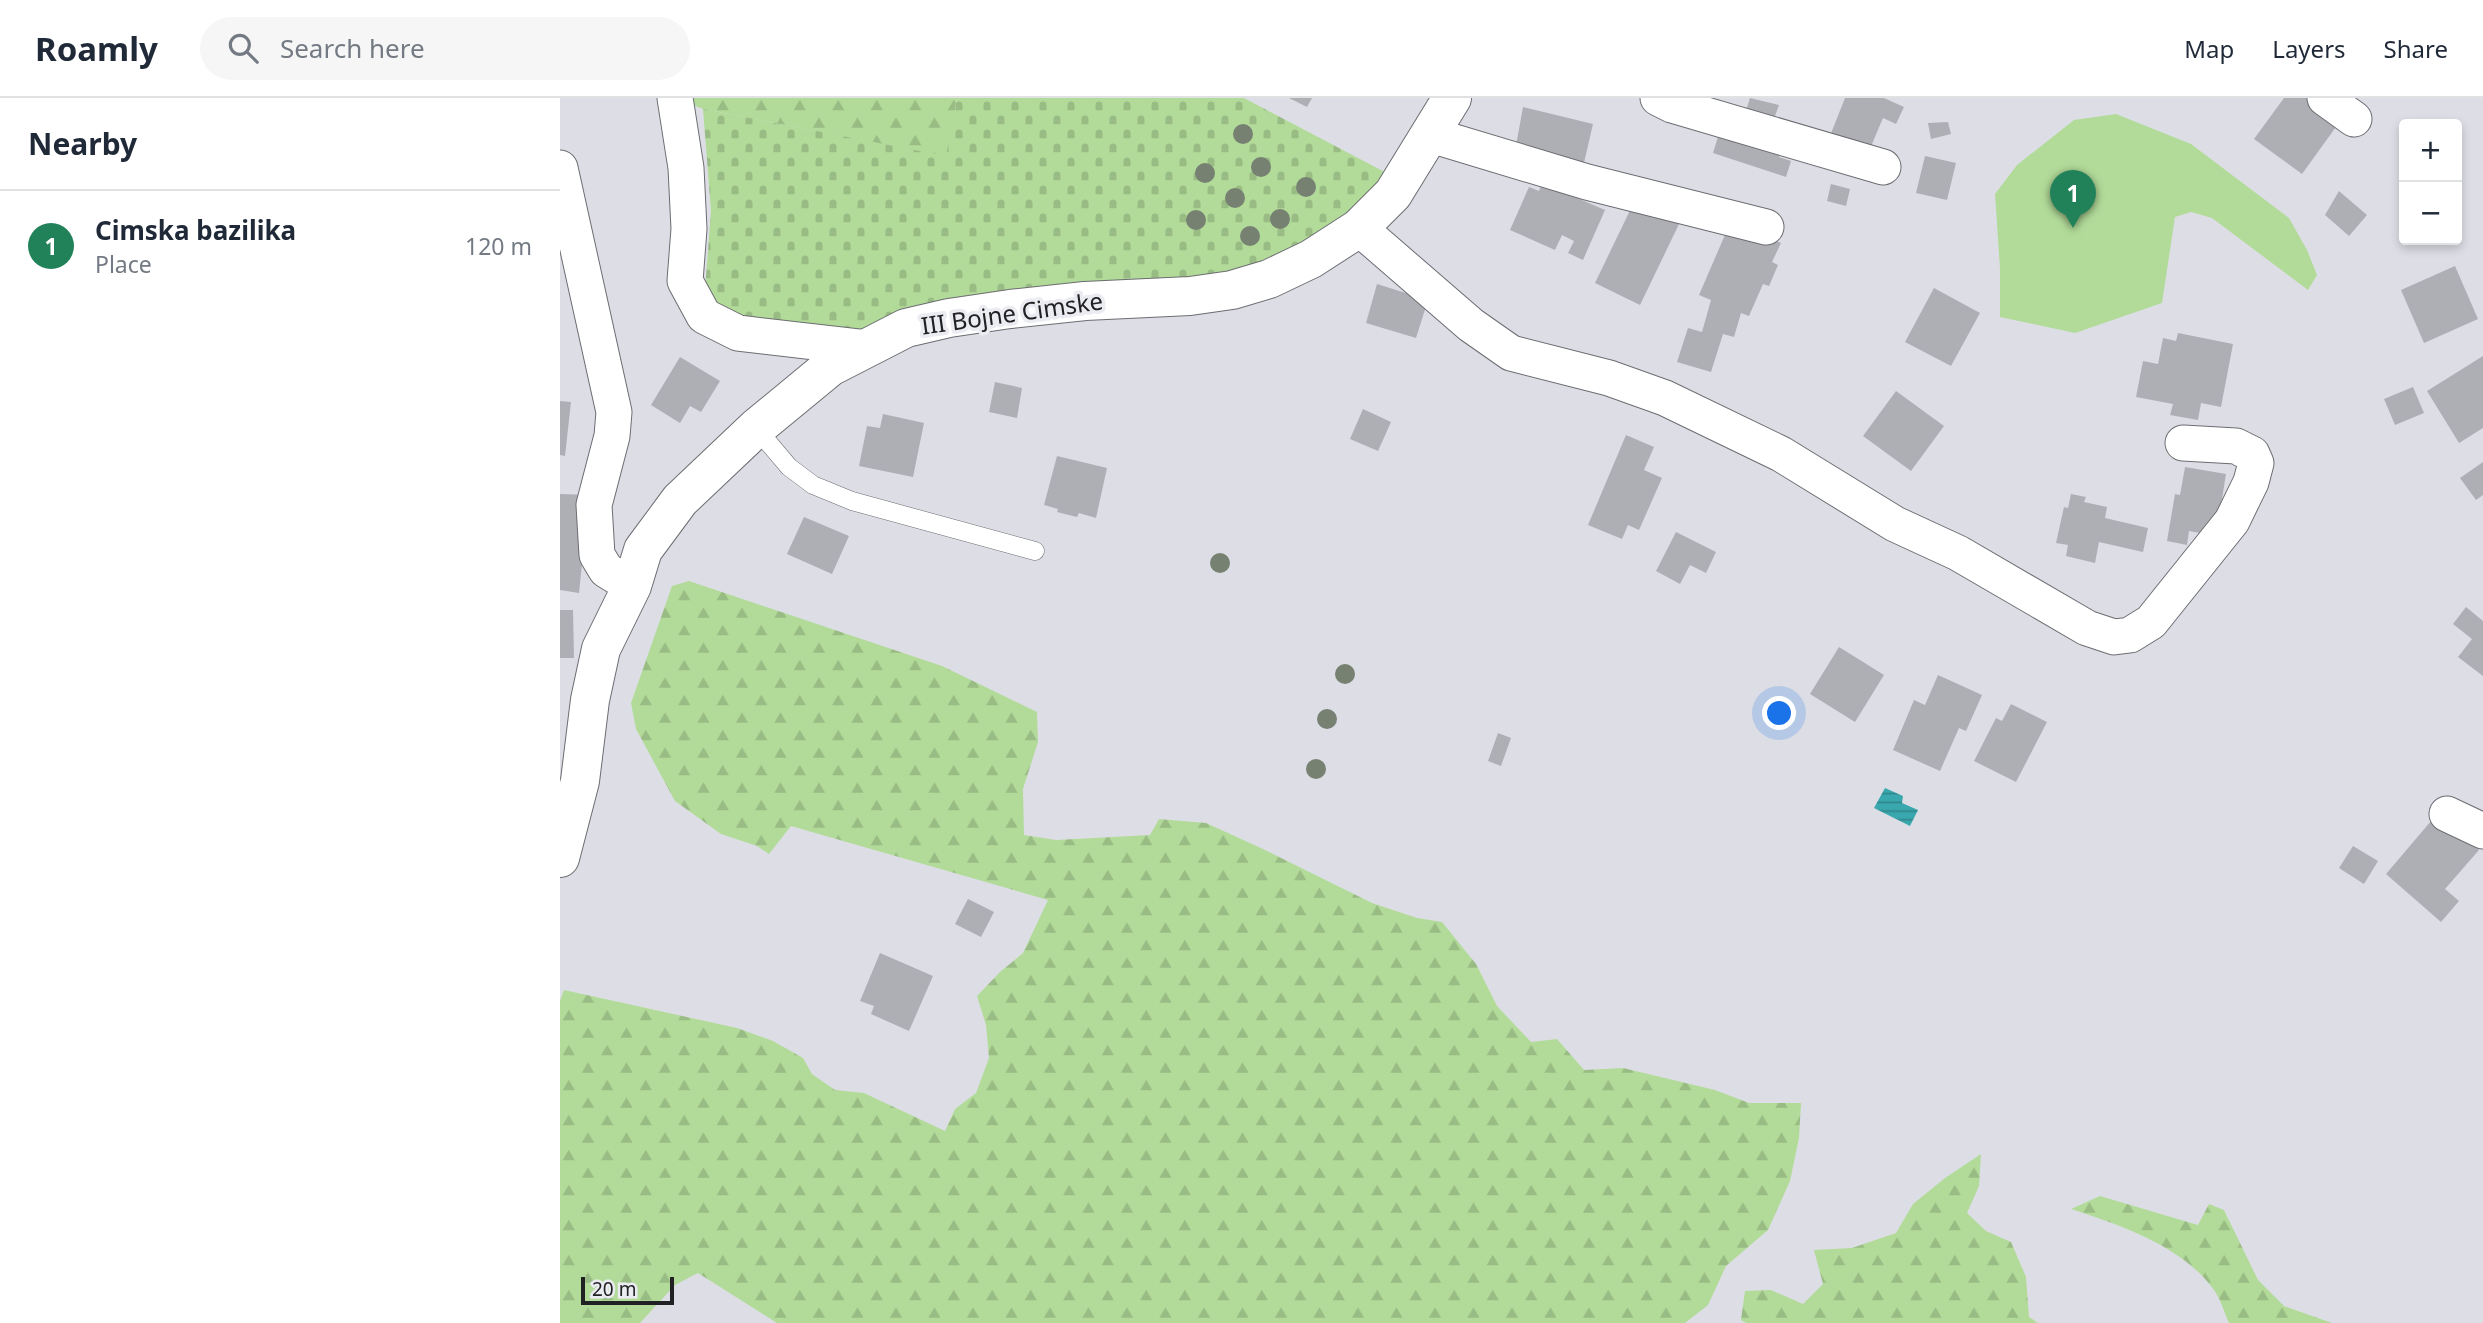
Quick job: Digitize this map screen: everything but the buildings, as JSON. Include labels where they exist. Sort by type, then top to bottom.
[{"type":"street","points":[[675,98],[688,192],[689,229],[684,281],[704,316],[738,333],[867,348]]},
{"type":"street","name":"III Bojne Cimske","points":[[560,858],[580,781],[590,700],[601,649],[632,586],[643,550],[680,500],[756,428],[830,367],[906,328],[949,318],[1085,301],[1190,296],[1232,290],[1269,279],[1311,259],[1359,228],[1393,194],[1452,98]]},
{"type":"street","points":[[1658,98],[1672,105],[1883,167]]},
{"type":"street","points":[[2325,98],[2354,119]]},
{"type":"street","points":[[1431,135],[1587,182],[1766,228]]},
{"type":"street","points":[[560,168],[614,412],[612,436],[594,505],[597,555],[606,570],[632,586]]},
{"type":"street","points":[[1359,228],[1471,325],[1511,353],[1609,378],[1665,398],[1782,454],[1895,524],[1958,553],[2087,628],[2114,637],[2130,635],[2151,622],[2232,521],[2251,482],[2256,463],[2252,454],[2244,448],[2183,443]]},
{"type":"street","points":[[2447,814],[2483,831]]},
{"type":"lane","points":[[756,428],[789,467],[813,485],[852,501],[1035,551]]},
{"type":"green space","points":[[683,98],[957,98],[947,157],[703,109],[683,101]]},
{"type":"green space","points":[[957,98],[1244,98],[1398,179],[1344,230],[1245,278],[857,340],[717,321],[704,303],[711,211],[703,109],[946,156]]},
{"type":"green space","points":[[2116,114],[2191,144],[2289,218],[2317,275],[2308,290],[2212,218],[2191,212],[2175,217],[2162,303],[2075,333],[2000,317],[1995,194],[2017,165],[2074,120]]},
{"type":"green space","points":[[689,581],[942,666],[1037,712],[1038,742],[1023,789],[1024,835],[1056,840],[1150,835],[1159,819],[1206,823],[1372,903],[1417,918],[1442,922],[1476,964],[1497,1006],[1531,1042],[1557,1039],[1584,1070],[1623,1068],[1715,1090],[1749,1103],[1801,1103],[1799,1138],[1790,1181],[1768,1230],[1726,1266],[1708,1305],[1685,1323],[777,1323],[698,1273],[675,1285],[640,1323],[560,1323],[560,1001],[564,990],[737,1028],[773,1041],[803,1058],[812,1074],[835,1090],[864,1093],[945,1131],[955,1109],[976,1093],[989,1058],[986,1025],[977,996],[1023,953],[1048,900],[791,826],[769,854],[757,846],[721,834],[675,801],[636,729],[631,703],[672,586]]},
{"type":"green space","points":[[1981,1154],[1979,1186],[1967,1213],[1986,1231],[2011,1242],[2026,1277],[2029,1317],[2038,1323],[1746,1323],[1741,1320],[1745,1291],[1771,1290],[1803,1304],[1823,1284],[1814,1250],[1852,1248],[1896,1233],[1913,1204]]},
{"type":"green space","points":[[2100,1196],[2198,1225],[2209,1204],[2224,1210],[2258,1280],[2284,1306],[2332,1323],[2229,1323],[2216,1293],[2203,1277],[2170,1250],[2131,1230],[2071,1209]]},
{"type":"water","points":[[1885,788],[1903,796],[1902,803],[1918,810],[1910,826],[1874,808]]},
{"type":"place","name":"Cimska bazilika","points":[[2073,228]]}]
